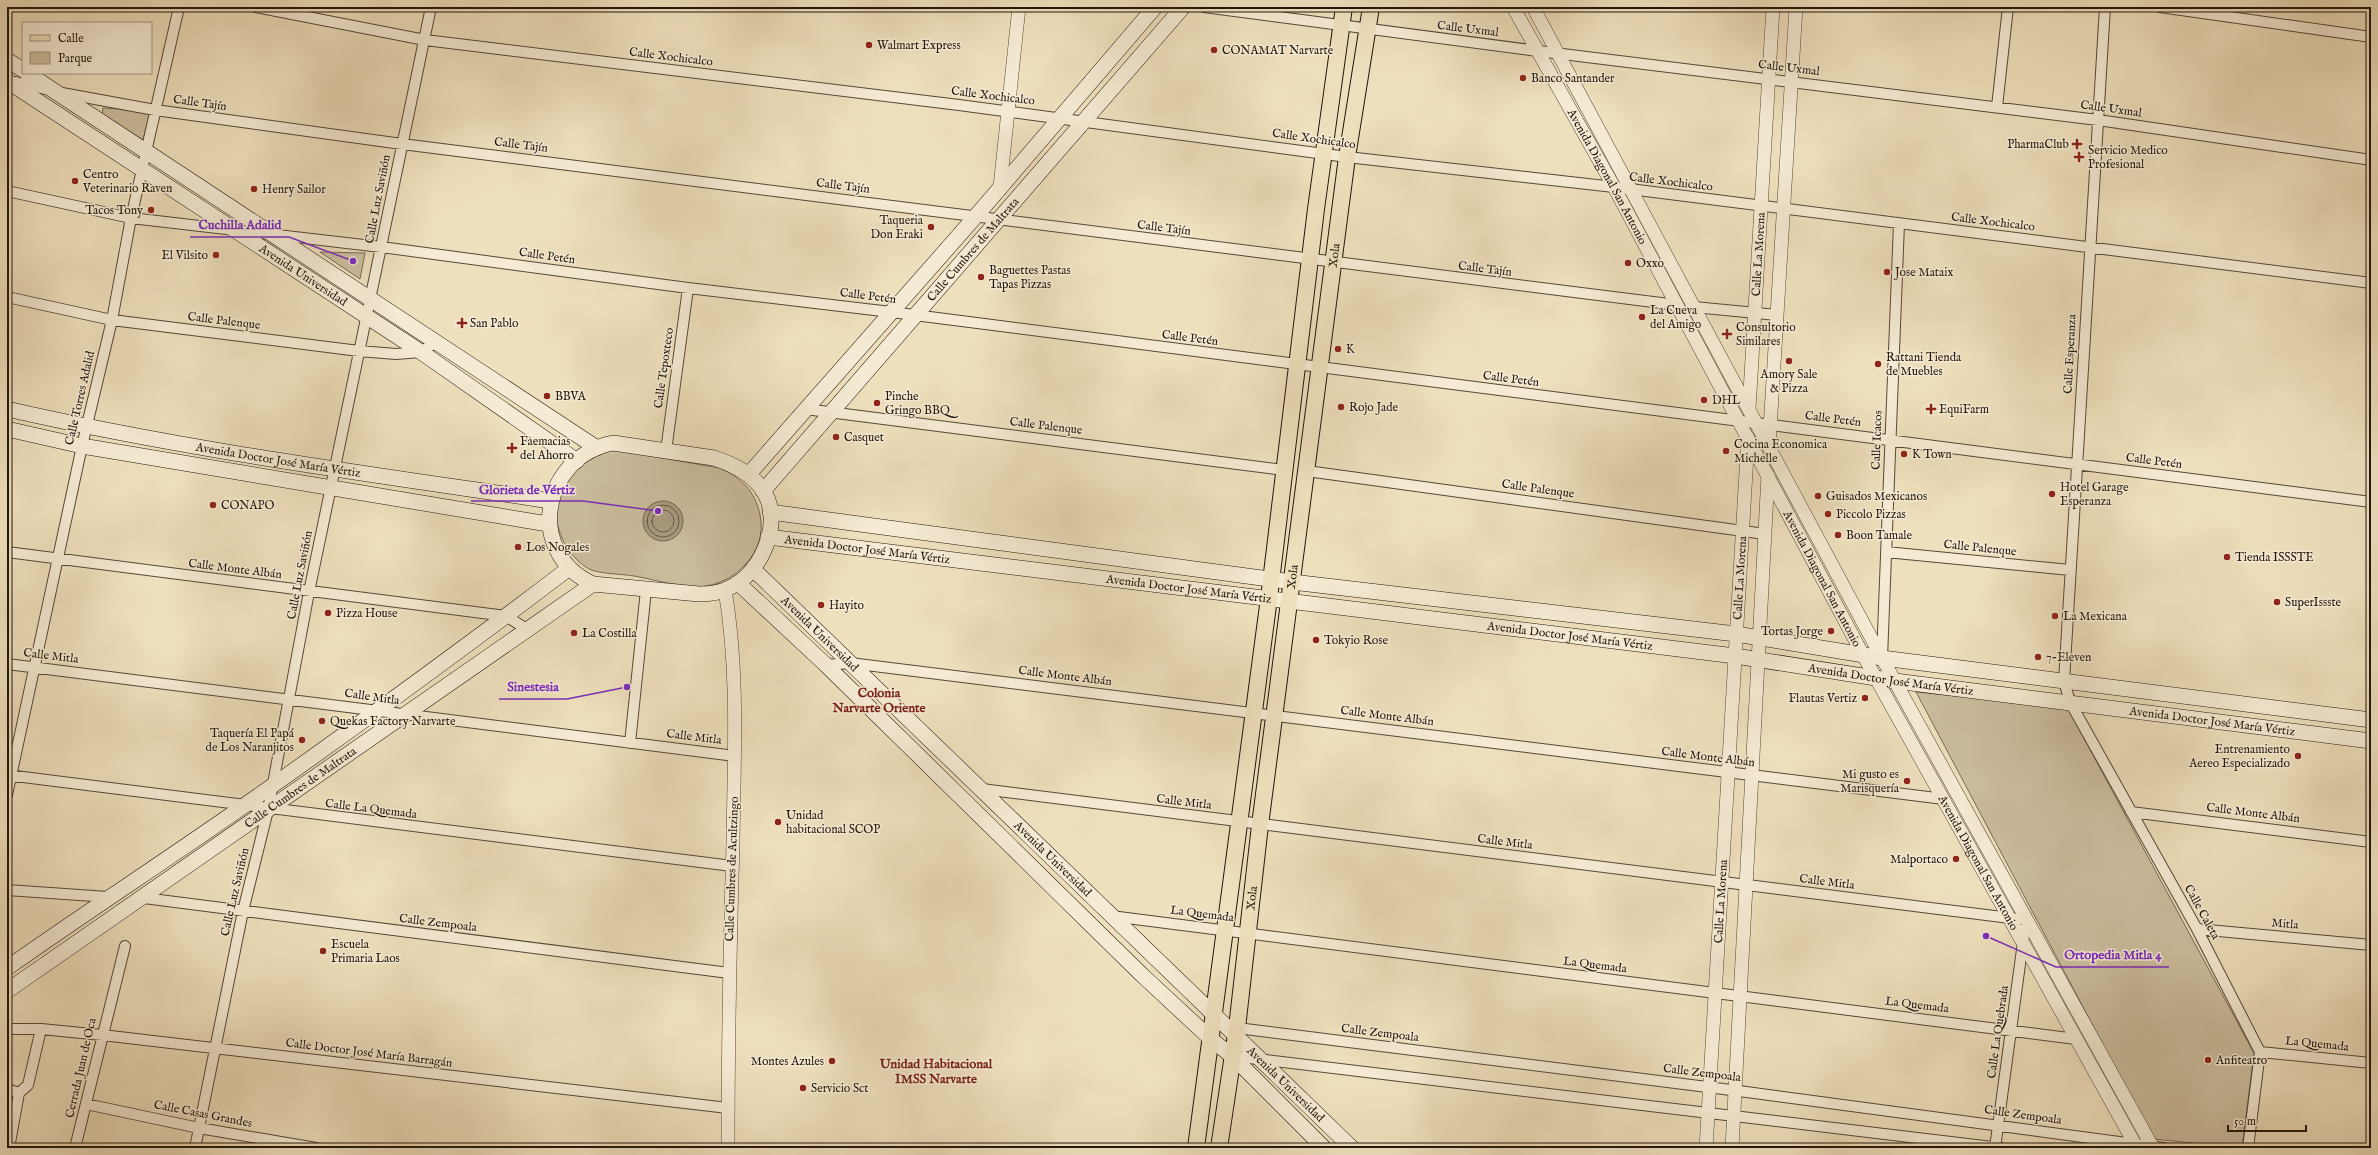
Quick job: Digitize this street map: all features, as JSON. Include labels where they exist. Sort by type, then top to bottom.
[{"type":"main road","name":"Calle Cumbres de Maltrata","points":[[749,474],[976,216],[1058,118],[1155,7]]},
{"type":"main road","name":"Calle Cumbres de Maltrata","points":[[763,491],[1183,7]]},
{"type":"main road","name":"Xola","points":[[1196,1148],[1212,1040],[1252,712],[1269,598],[1310,260],[1344,7]]},
{"type":"main road","name":"Xola","points":[[1219,1148],[1236,1032],[1260,825],[1347,157],[1371,7]]},
{"type":"main road","points":[[7,60],[22,69]]},
{"type":"main road","name":"Avenida Universidad","points":[[29,74],[370,301],[436,342],[596,448]]},
{"type":"main road","name":"Avenida Universidad","points":[[7,81],[421,352],[577,461]]},
{"type":"main road","name":"Avenida Doctor José María Vértiz","points":[[7,409],[87,428],[335,469],[552,501]]},
{"type":"main road","name":"Avenida Doctor José María Vértiz","points":[[7,429],[82,446],[548,524]]},
{"type":"main road","points":[[613,443],[666,451],[714,458],[730,463],[749,474],[763,491],[768,500],[770,512],[768,537],[762,556],[753,569],[738,583],[725,590],[700,594],[593,584],[580,578],[568,569],[552,539],[548,524],[552,501],[563,474],[577,461],[596,448],[613,443]]},
{"type":"main road","name":"Avenida Doctor José María Vértiz","points":[[770,512],[1292,582],[1736,634],[1882,658],[2371,720]]},
{"type":"main road","name":"Avenida Doctor José María Vértiz","points":[[768,537],[1735,656],[1895,681],[2371,741]]},
{"type":"main road","name":"Calle Cumbres de Maltrata","points":[[7,968],[108,897],[271,787],[506,616],[568,569]]},
{"type":"main road","name":"Avenida Universidad","points":[[753,569],[982,789],[1111,916],[1215,1015],[1236,1032],[1258,1058],[1352,1148]]},
{"type":"main road","name":"Avenida Universidad","points":[[738,583],[915,752],[1142,975],[1212,1040],[1232,1056],[1324,1148]]},
{"type":"main road","name":"Calle Cumbres de Maltrata","points":[[7,991],[144,898],[593,584]]},
{"type":"main road","points":[[915,752],[930,739]]},
{"type":"main road","points":[[1142,975],[1156,959]]},
{"type":"street","name":"Calle Torres Adalid","points":[[7,795],[9,776],[82,446],[112,320],[131,218],[179,7]]},
{"type":"street","name":"Calle Xochicalco","points":[[256,7],[424,40],[1009,111],[1347,157],[1632,190],[2371,283]]},
{"type":"street","name":"Calle Luz Saviñón","points":[[195,1148],[243,911],[268,810],[271,787],[290,698],[309,592],[431,7]]},
{"type":"street","points":[[1000,187],[1019,7]]},
{"type":"street","name":"Calle Uxmal","points":[[1204,7],[1538,51],[2098,120],[2371,160]]},
{"type":"street","name":"Avenida Diagonal San Antonio","points":[[1513,7],[1614,188],[1677,305],[1748,419],[1769,445],[1882,658],[2026,920],[2156,1147]]},
{"type":"street","name":"Avenida Diagonal San Antonio","points":[[1533,7],[1694,307],[1748,419],[1748,438],[1863,655],[2136,1146]]},
{"type":"street","name":"Calle La Morena","points":[[1748,419],[1773,7]]},
{"type":"street","name":"Calle La Morena","points":[[1732,1148],[1760,660],[1770,424],[1785,209],[1796,7]]},
{"type":"street","points":[[1997,107],[2008,7]]},
{"type":"street","name":"Calle Esperanza","points":[[2070,702],[2064,681],[2104,7]]},
{"type":"street","points":[[2160,7],[2238,12],[2371,37]]},
{"type":"street","name":"Calle Tajín","points":[[7,81],[56,92],[155,110],[402,144],[976,216],[1310,260],[1677,305]]},
{"type":"street","name":"Calle Petén","points":[[7,191],[131,218],[273,236],[381,247],[688,288],[916,315],[1320,368],[1748,419],[1770,424],[1890,440],[2371,502]]},
{"type":"street","name":"Calle Icacos","points":[[1882,658],[1899,223]]},
{"type":"street","name":"Calle Tepoxteco","points":[[666,451],[688,288]]},
{"type":"street","name":"Calle Palenque","points":[[7,297],[112,320],[359,351],[396,354],[421,352],[436,342]]},
{"type":"street","points":[[1694,307],[1777,315]]},
{"type":"street","name":"Calle Palenque","points":[[805,409],[832,411],[1284,470]]},
{"type":"street","name":"Calle La Morena","points":[[1706,1148],[1748,438]]},
{"type":"street","name":"Calle Palenque","points":[[1307,471],[1765,534]]},
{"type":"street","name":"Calle Monte Albán","points":[[7,552],[309,592],[506,616],[528,630]]},
{"type":"street","name":"Calle Palenque","points":[[1886,552],[2070,570]]},
{"type":"street","points":[[630,742],[646,590]]},
{"type":"street","name":"Calle Cumbres de Acultzingo","points":[[725,590],[732,635],[734,756],[728,972],[728,1148]]},
{"type":"street","name":"Calle Monte Albán","points":[[826,666],[850,663],[1944,799]]},
{"type":"street","name":"Calle Mitla","points":[[7,664],[290,698],[405,715],[734,756]]},
{"type":"street","name":"Calle Caleta","points":[[2070,702],[2197,929],[2260,1052]]},
{"type":"street","name":"Calle La Quemada","points":[[9,776],[244,805],[268,810],[732,866]]},
{"type":"street","name":"Calle Mitla","points":[[982,789],[2026,920]]},
{"type":"street","name":"Calle Monte Albán","points":[[2131,812],[2371,842]]},
{"type":"street","points":[[7,890],[108,897]]},
{"type":"street","name":"Calle Zempoala","points":[[144,898],[728,972]]},
{"type":"street","name":"La Quemada","points":[[1111,916],[2076,1039]]},
{"type":"street","name":"Calle La Quebrada","points":[[1997,1148],[2026,920]]},
{"type":"street","name":"Mitla","points":[[2197,929],[2371,945]]},
{"type":"street","name":"Cerrada Juan de Oca","points":[[75,1148],[125,946]]},
{"type":"street","name":"Calle Doctor José María Barragán","points":[[7,1029],[102,1035],[728,1108]]},
{"type":"street","points":[[9,1148],[19,1093],[28,1085],[41,1030]]},
{"type":"street","name":"Calle Zempoala","points":[[1236,1032],[1735,1090],[1999,1125],[2136,1146],[2156,1147]]},
{"type":"street","points":[[2248,1148],[2260,1052]]},
{"type":"street","name":"La Quemada","points":[[2260,1052],[2371,1063]]},
{"type":"street","points":[[1232,1056],[1997,1148]]},
{"type":"street","points":[[7,1090],[19,1093]]},
{"type":"street","name":"Calle Casas Grandes","points":[[86,1104],[199,1128],[316,1148]]},
{"type":"green space","points":[[103,108],[151,111],[143,140],[102,114]]},
{"type":"green space","points":[[320,252],[365,253],[360,279]]},
{"type":"green space","points":[[613,449],[719,468],[740,480],[751,492],[758,506],[761,529],[759,541],[754,553],[746,564],[725,580],[713,585],[693,587],[634,576],[593,571],[575,558],[564,543],[560,534],[556,517],[558,497],[562,487],[575,471],[593,458]]},
{"type":"green space","points":[[1916,692],[2067,707],[2254,1053],[2242,1148],[2153,1139]]},
{"type":"water","points":[[667,501],[674,504],[680,510],[683,521],[682,529],[674,538],[667,541],[659,541],[652,538],[644,529],[643,517],[646,510],[655,502]]},
{"type":"place","name":"Walmart Express","points":[[869,45]]},
{"type":"place","name":"CONAMAT Narvarte","points":[[1214,50]]},
{"type":"place","name":"Banco Santander","points":[[1523,78]]},
{"type":"place","name":"PharmaClub","points":[[2077,144]]},
{"type":"place","name":"Servicio Medico Profesional","points":[[2079,157]]},
{"type":"place","name":"Centro Veterinario Raven","points":[[75,181]]},
{"type":"place","name":"Henry Sailor","points":[[254,189]]},
{"type":"place","name":"Tacos Tony","points":[[151,210]]},
{"type":"place","name":"Taqueria Don Eraki","points":[[931,227]]},
{"type":"place","name":"El Vilsito","points":[[216,255]]},
{"type":"place","name":"Cuchilla Adalid","points":[[353,261]]},
{"type":"place","name":"Oxxo","points":[[1628,263]]},
{"type":"place","name":"Jose Mataix","points":[[1887,272]]},
{"type":"place","name":"Baguettes Pastas Tapas Pizzas","points":[[981,277]]},
{"type":"place","name":"La Cueva del Amigo","points":[[1642,317]]},
{"type":"place","name":"San Pablo","points":[[462,323]]},
{"type":"place","name":"Consultorio Similares","points":[[1727,334]]},
{"type":"place","name":"K","points":[[1338,349]]},
{"type":"place","name":"Amory Sale & Pizza","points":[[1789,361]]},
{"type":"place","name":"Rattani Tienda de Muebles","points":[[1878,364]]},
{"type":"place","name":"BBVA","points":[[547,396]]},
{"type":"place","name":"DHL","points":[[1704,400]]},
{"type":"place","name":"Pinche Gringo BBQ","points":[[877,403]]},
{"type":"place","name":"Rojo Jade","points":[[1341,407]]},
{"type":"place","name":"EquiFarm","points":[[1931,409]]},
{"type":"place","name":"Casquet","points":[[836,437]]},
{"type":"place","name":"Faemacias del Ahorro","points":[[512,448]]},
{"type":"place","name":"Cocina Economica Michelle","points":[[1726,451]]},
{"type":"place","name":"K Town","points":[[1904,454]]},
{"type":"place","name":"Hotel Garage Esperanza","points":[[2052,494]]},
{"type":"place","name":"Guisados Mexicanos","points":[[1818,496]]},
{"type":"place","name":"CONAPO","points":[[213,505]]},
{"type":"place","name":"Glorieta de Vértiz","points":[[658,511]]},
{"type":"place","name":"Piccolo Pizzas","points":[[1828,514]]},
{"type":"place","name":"Boon Tamale","points":[[1838,535]]},
{"type":"place","name":"Los Nogales","points":[[518,547]]},
{"type":"place","name":"Tienda ISSSTE","points":[[2227,557]]},
{"type":"place","name":"SuperIssste","points":[[2277,602]]},
{"type":"place","name":"Hayito","points":[[821,605]]},
{"type":"place","name":"Pizza House","points":[[328,613]]},
{"type":"place","name":"La Mexicana","points":[[2055,616]]},
{"type":"place","name":"Tortas Jorge","points":[[1831,631]]},
{"type":"place","name":"La Costilla","points":[[574,633]]},
{"type":"place","name":"Tokyio Rose","points":[[1316,640]]},
{"type":"place","name":"7-Eleven","points":[[2038,657]]},
{"type":"place","name":"Sinestesia","points":[[627,687]]},
{"type":"place","name":"Flautas Vertiz","points":[[1865,698]]},
{"type":"place","name":"Quekas Factory Narvarte","points":[[322,721]]},
{"type":"place","name":"Taquería El Papá de Los Naranjitos","points":[[302,740]]},
{"type":"place","name":"Entrenamiento Aereo Especializado","points":[[2298,756]]},
{"type":"place","name":"Mi gusto es Marisquería","points":[[1907,781]]},
{"type":"place","name":"Unidad habitacional SCOP","points":[[778,822]]},
{"type":"place","name":"Malportaco","points":[[1956,859]]},
{"type":"place","name":"Ortopedia Mitla 4","points":[[1986,936]]},
{"type":"place","name":"Escuela Primaria Laos","points":[[323,951]]},
{"type":"place","name":"Anfiteatro","points":[[2208,1060]]},
{"type":"place","name":"Montes Azules","points":[[832,1061]]},
{"type":"place","name":"Servicio Sct","points":[[803,1088]]},
{"type":"district","name":"Colonia Narvarte Oriente","points":[[879,700]]},
{"type":"district","name":"Unidad Habitacional IMSS Narvarte","points":[[936,1072]]}]
